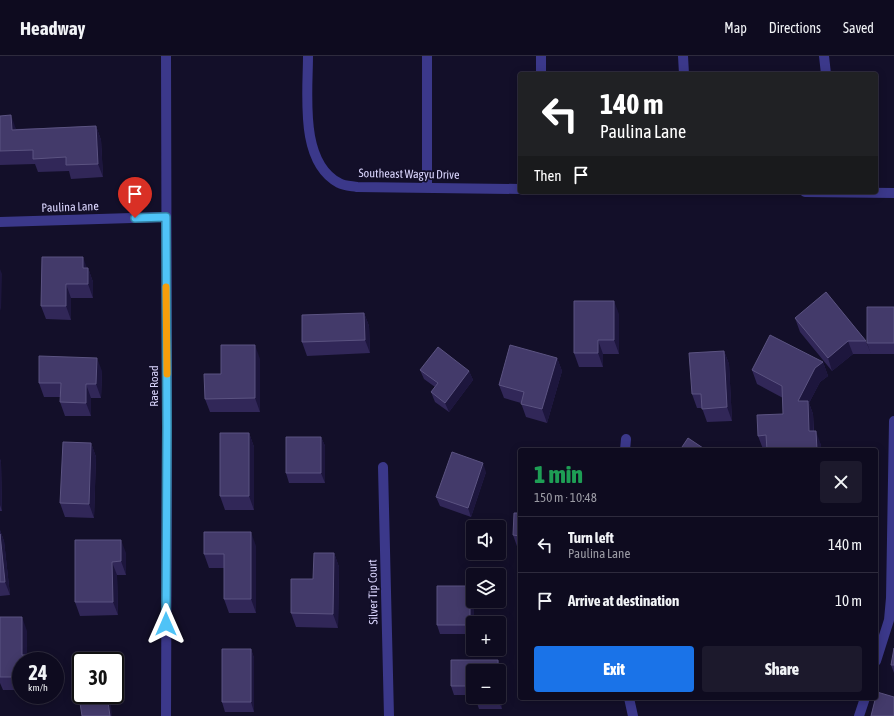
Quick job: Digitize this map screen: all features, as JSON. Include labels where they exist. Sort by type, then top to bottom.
[{"type":"street","name":"Rae Road","points":[[166,56],[166,716]]},
{"type":"street","name":"Southeast Wagyu Drive","points":[[308,56],[308,132],[314,153],[324,170],[339,183],[357,187],[518,189]]},
{"type":"street","points":[[427,56],[427,188]]},
{"type":"street","points":[[541,56],[541,72]]},
{"type":"street","points":[[683,56],[684,72]]},
{"type":"street","points":[[824,56],[826,72]]},
{"type":"street","points":[[878,193],[894,193]]},
{"type":"street","name":"Paulina Lane","points":[[0,222],[166,217]]},
{"type":"street","points":[[878,655],[889,620],[891,598],[894,422]]},
{"type":"street","points":[[624,448],[626,439]]},
{"type":"street","name":"Silver Tip Court","points":[[383,467],[389,716]]},
{"type":"street","points":[[629,700],[633,716]]},
{"type":"street","points":[[859,716],[864,700]]},
{"type":"building","points":[[11,115],[12,130],[96,126],[98,164],[66,165],[66,157],[33,159],[33,150],[0,151],[0,116]]},
{"type":"building","points":[[42,257],[83,257],[83,268],[88,268],[88,284],[66,284],[66,306],[41,306]]},
{"type":"building","points":[[826,292],[866,341],[848,341],[828,358],[795,318]]},
{"type":"building","points":[[574,301],[614,301],[614,340],[598,340],[598,353],[574,353]]},
{"type":"building","points":[[867,307],[894,307],[894,343],[867,343]]},
{"type":"building","points":[[364,313],[365,340],[302,342],[302,315]]},
{"type":"building","points":[[770,335],[823,362],[815,368],[798,401],[808,401],[809,431],[816,431],[817,448],[767,448],[766,435],[758,436],[757,415],[783,414],[782,386],[752,370]]},
{"type":"building","points":[[221,345],[255,345],[255,398],[205,399],[204,374],[221,374]]},
{"type":"building","points":[[510,345],[557,358],[542,409],[521,404],[524,392],[499,385]]},
{"type":"building","points":[[438,347],[469,371],[445,403],[431,392],[438,383],[420,370]]},
{"type":"building","points":[[724,351],[727,407],[702,409],[701,394],[692,394],[689,353]]},
{"type":"building","points":[[39,356],[97,358],[96,384],[86,384],[86,403],[60,402],[61,383],[39,383]]},
{"type":"building","points":[[220,433],[249,433],[249,496],[220,496]]},
{"type":"building","points":[[286,437],[321,437],[321,473],[286,473]]},
{"type":"building","points":[[688,438],[703,448],[681,448]]},
{"type":"building","points":[[63,442],[91,443],[89,504],[60,503]]},
{"type":"building","points":[[452,452],[483,463],[468,508],[436,497]]},
{"type":"building","points":[[514,513],[518,513],[518,536],[513,535]]},
{"type":"building","points":[[204,532],[251,532],[251,599],[224,599],[224,554],[204,554]]},
{"type":"building","points":[[0,534],[5,582],[0,582]]},
{"type":"building","points":[[75,540],[121,540],[121,561],[112,562],[113,602],[75,602]]},
{"type":"building","points":[[314,553],[334,553],[333,614],[291,613],[291,579],[313,579]]},
{"type":"building","points":[[437,586],[466,586],[466,608],[470,608],[470,616],[466,616],[466,625],[437,625]]},
{"type":"building","points":[[0,617],[22,617],[22,652],[12,652],[12,677],[0,677]]},
{"type":"building","points":[[894,648],[894,665],[891,665]]},
{"type":"building","points":[[222,649],[251,649],[251,702],[222,702]]},
{"type":"building","points":[[451,660],[498,660],[498,664],[466,664],[466,686],[451,686]]},
{"type":"building","points":[[878,692],[894,697],[894,716],[871,716],[875,700],[878,700]]},
{"type":"building","points":[[80,704],[108,704],[110,716],[82,716]]},
{"type":"slow traffic","points":[[166,287],[167,374]]},
{"type":"route","points":[[135,218],[166,217],[166,624]]}]
